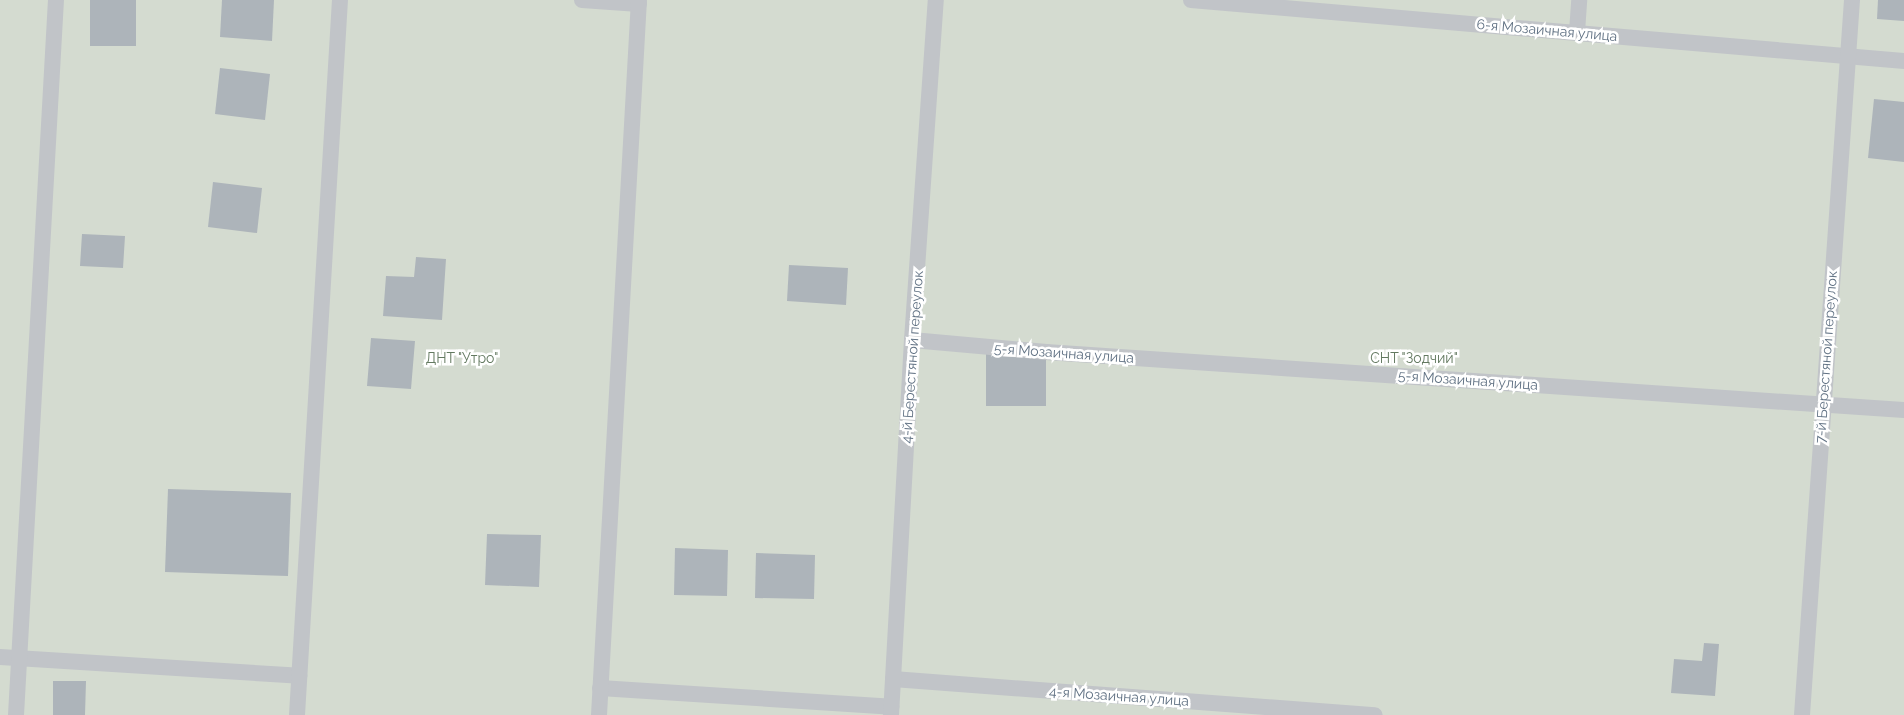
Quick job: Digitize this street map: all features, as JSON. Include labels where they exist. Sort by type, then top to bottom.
[{"type":"lane","points":[[16,715],[17,658],[56,0]]},
{"type":"lane","points":[[297,715],[340,0]]},
{"type":"lane","points":[[582,0],[639,2],[598,715]]},
{"type":"lane","name":"4-й Берестяной переулок","points":[[891,711],[912,340],[936,0]]},
{"type":"lane","name":"6-я Мозаичная улица","points":[[1191,0],[1254,3],[1904,61]]},
{"type":"lane","points":[[1577,32],[1579,0]]},
{"type":"lane","name":"7-й Берестяной переулок","points":[[1802,715],[1852,0]]},
{"type":"lane","name":"5-я Мозаичная улица","points":[[912,340],[1056,353],[1904,410]]},
{"type":"lane","points":[[0,657],[299,676]]},
{"type":"lane","name":"4-я Мозаичная улица","points":[[893,679],[1375,715]]},
{"type":"lane","points":[[600,688],[891,711]]},
{"type":"green space","points":[[0,0],[1904,0],[1904,715],[0,715]]},
{"type":"building","points":[[90,0],[136,0],[136,46],[90,46]]},
{"type":"building","points":[[222,0],[274,0],[272,41],[220,37]]},
{"type":"building","points":[[1878,0],[1904,0],[1904,21],[1877,19]]},
{"type":"building","points":[[220,68],[270,74],[265,120],[215,114]]},
{"type":"building","points":[[1874,99],[1904,102],[1904,162],[1868,158]]},
{"type":"building","points":[[213,182],[262,188],[257,233],[208,227]]},
{"type":"building","points":[[82,234],[125,236],[123,268],[80,266]]},
{"type":"building","points":[[416,257],[446,259],[442,320],[383,316],[386,276],[414,277]]},
{"type":"building","points":[[789,265],[848,268],[846,305],[787,301]]},
{"type":"building","points":[[371,338],[415,341],[411,389],[367,386]]},
{"type":"building","points":[[986,352],[1046,352],[1046,406],[986,406]]},
{"type":"building","points":[[168,489],[291,493],[288,576],[165,572]]},
{"type":"building","points":[[487,534],[541,535],[539,587],[485,585]]},
{"type":"building","points":[[675,548],[728,550],[727,596],[674,595]]},
{"type":"building","points":[[756,553],[815,555],[814,599],[755,598]]},
{"type":"building","points":[[1704,643],[1719,644],[1715,696],[1671,693],[1674,659],[1702,661]]},
{"type":"building","points":[[53,681],[86,681],[85,715],[53,715]]},
{"type":"park label","name":"ДНТ \"Утро\"","points":[[462,358]]},
{"type":"park label","name":"СНТ \"Зодчий\"","points":[[1414,358]]}]
